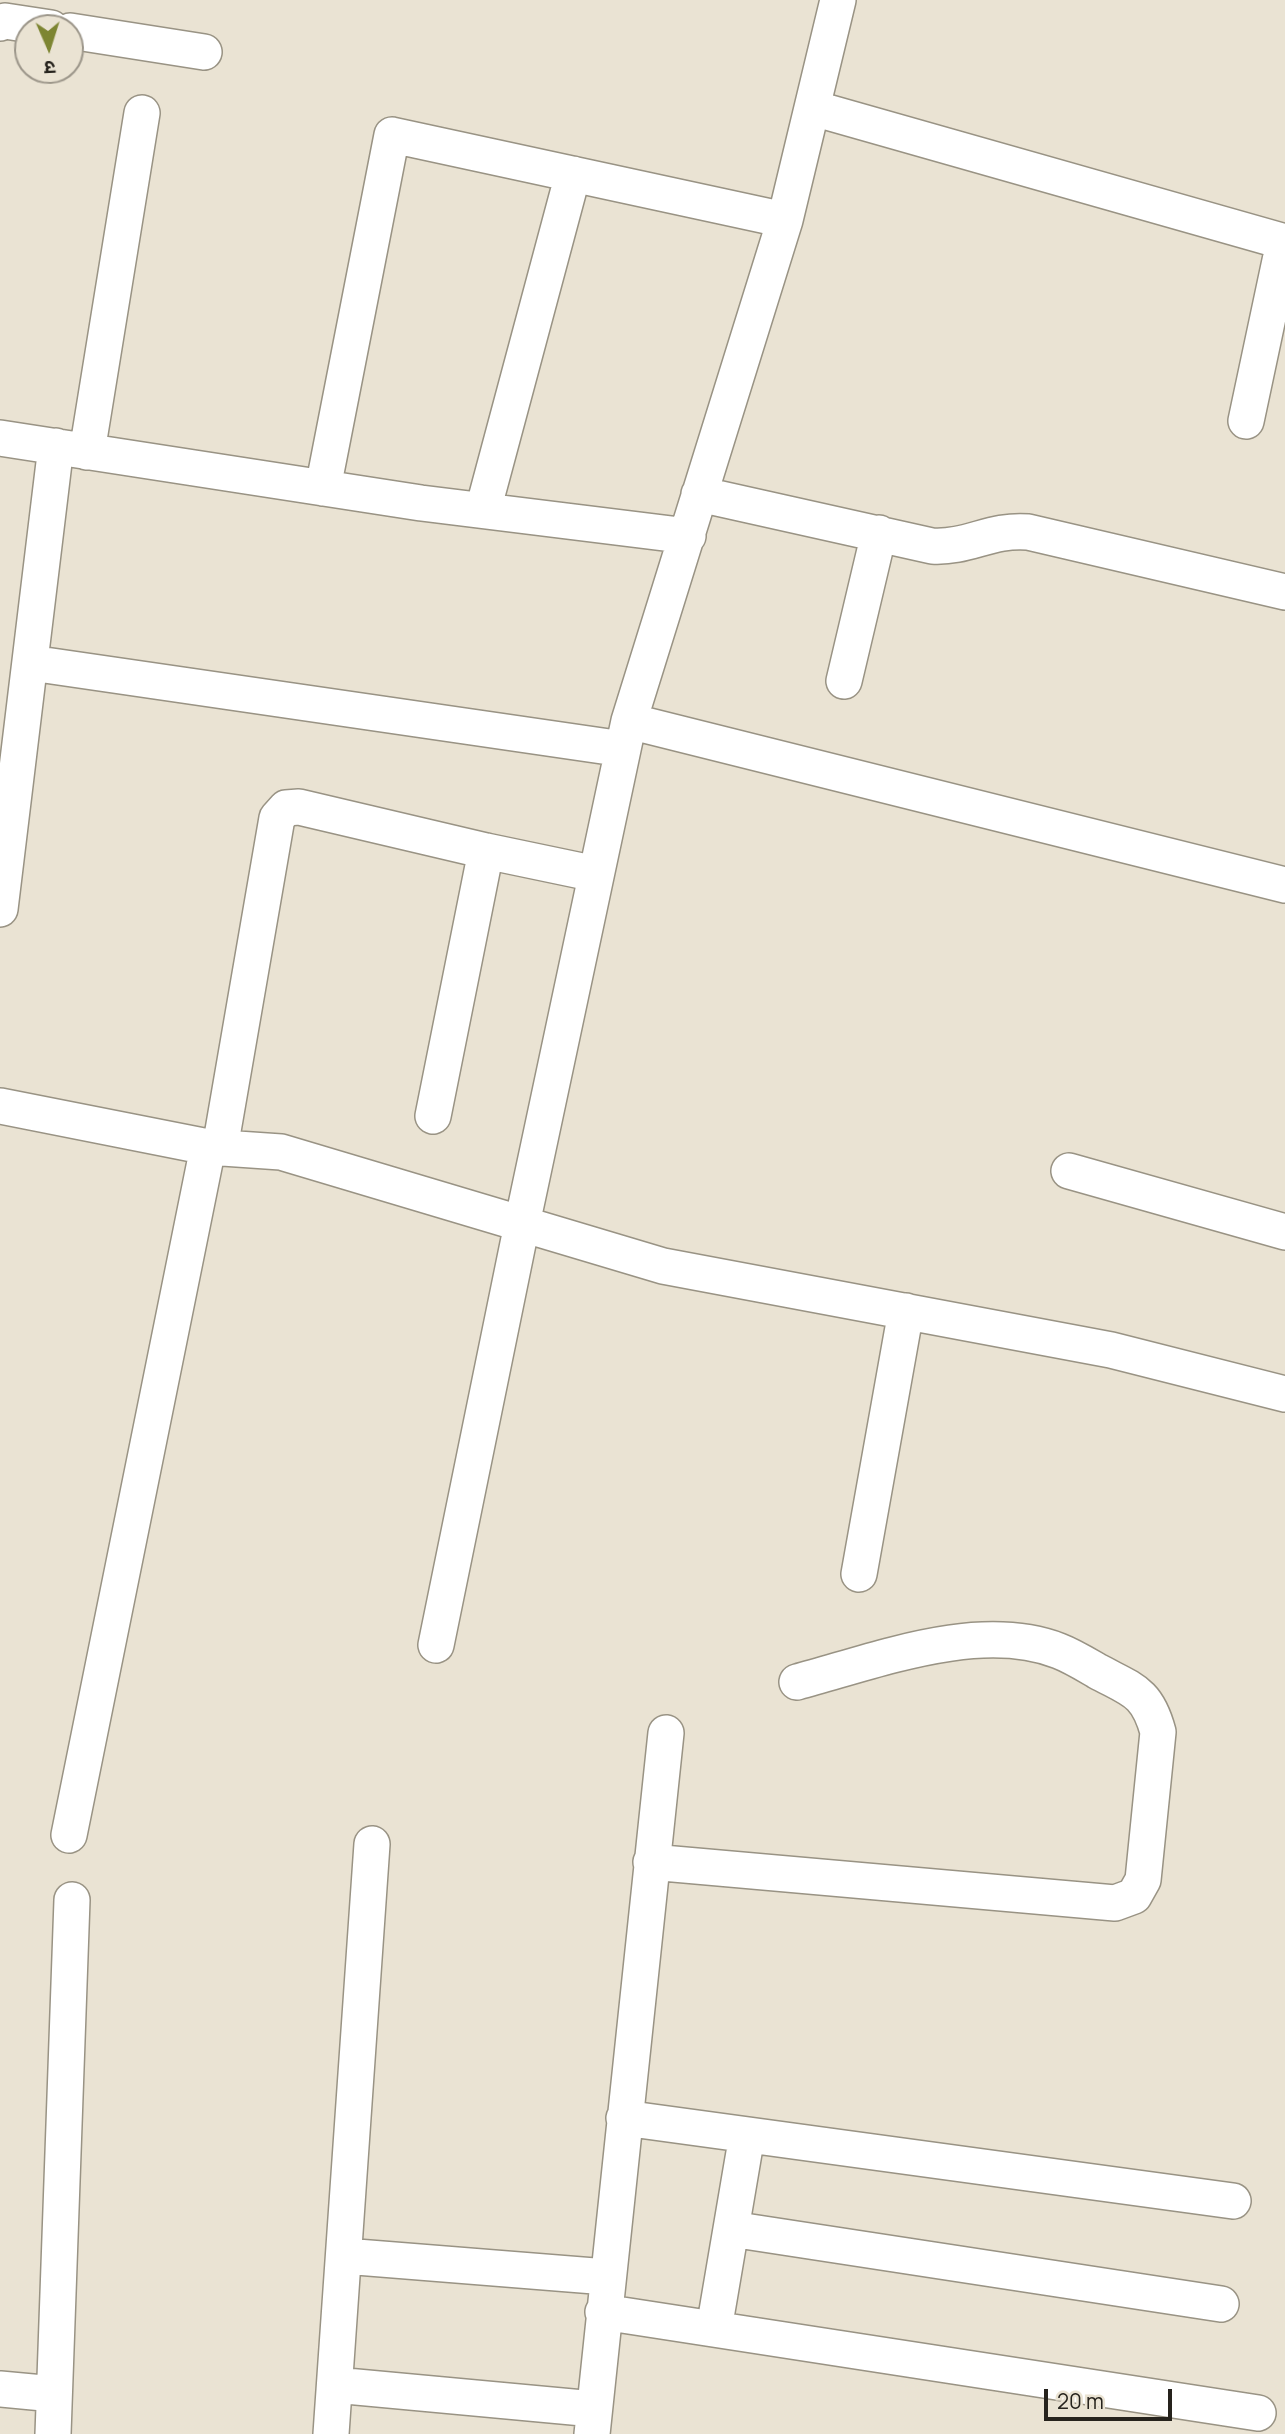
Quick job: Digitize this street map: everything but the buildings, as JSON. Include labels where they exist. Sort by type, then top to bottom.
[{"type":"street","points":[[436,1645],[626,735],[785,220],[838,0]]},
{"type":"street","points":[[84,33],[204,52]]},
{"type":"street","points":[[813,108],[1285,242],[1246,421]]},
{"type":"street","points":[[1,895],[31,663],[71,449],[142,113]]},
{"type":"street","points":[[323,488],[392,135],[785,220]]},
{"type":"street","points":[[483,510],[573,174]]},
{"type":"street","points":[[0,438],[323,488],[688,536]]},
{"type":"street","points":[[699,494],[932,546],[950,547],[1011,530],[1028,532],[1285,592]]},
{"type":"street","points":[[844,681],[879,533]]},
{"type":"street","points":[[31,663],[626,735],[1285,885]]},
{"type":"street","points":[[69,1835],[214,1148],[277,818],[286,808],[299,807],[596,874]]},
{"type":"street","points":[[433,1116],[486,851]]},
{"type":"street","points":[[0,1106],[214,1148],[281,1152],[663,1266],[1111,1350],[1284,1389]]},
{"type":"street","points":[[1069,1171],[1285,1231]]},
{"type":"street","points":[[859,1574],[906,1311]]},
{"type":"street","points":[[651,1862],[1115,1903],[1134,1896],[1143,1880],[1158,1732],[1151,1709],[1135,1691],[1059,1651],[1024,1641],[986,1638],[943,1643],[797,1682]]},
{"type":"street","points":[[335,2385],[593,2421],[666,1733]]},
{"type":"street","points":[[331,2434],[372,1844]]},
{"type":"street","points":[[53,2434],[72,1900]]},
{"type":"street","points":[[624,2118],[1233,2201]]},
{"type":"street","points":[[715,2329],[747,2135]]},
{"type":"street","points":[[731,2229],[1221,2304]]},
{"type":"street","points":[[344,2256],[607,2277]]},
{"type":"street","points":[[603,2312],[1258,2413]]},
{"type":"street","points":[[0,2389],[54,2394]]}]
